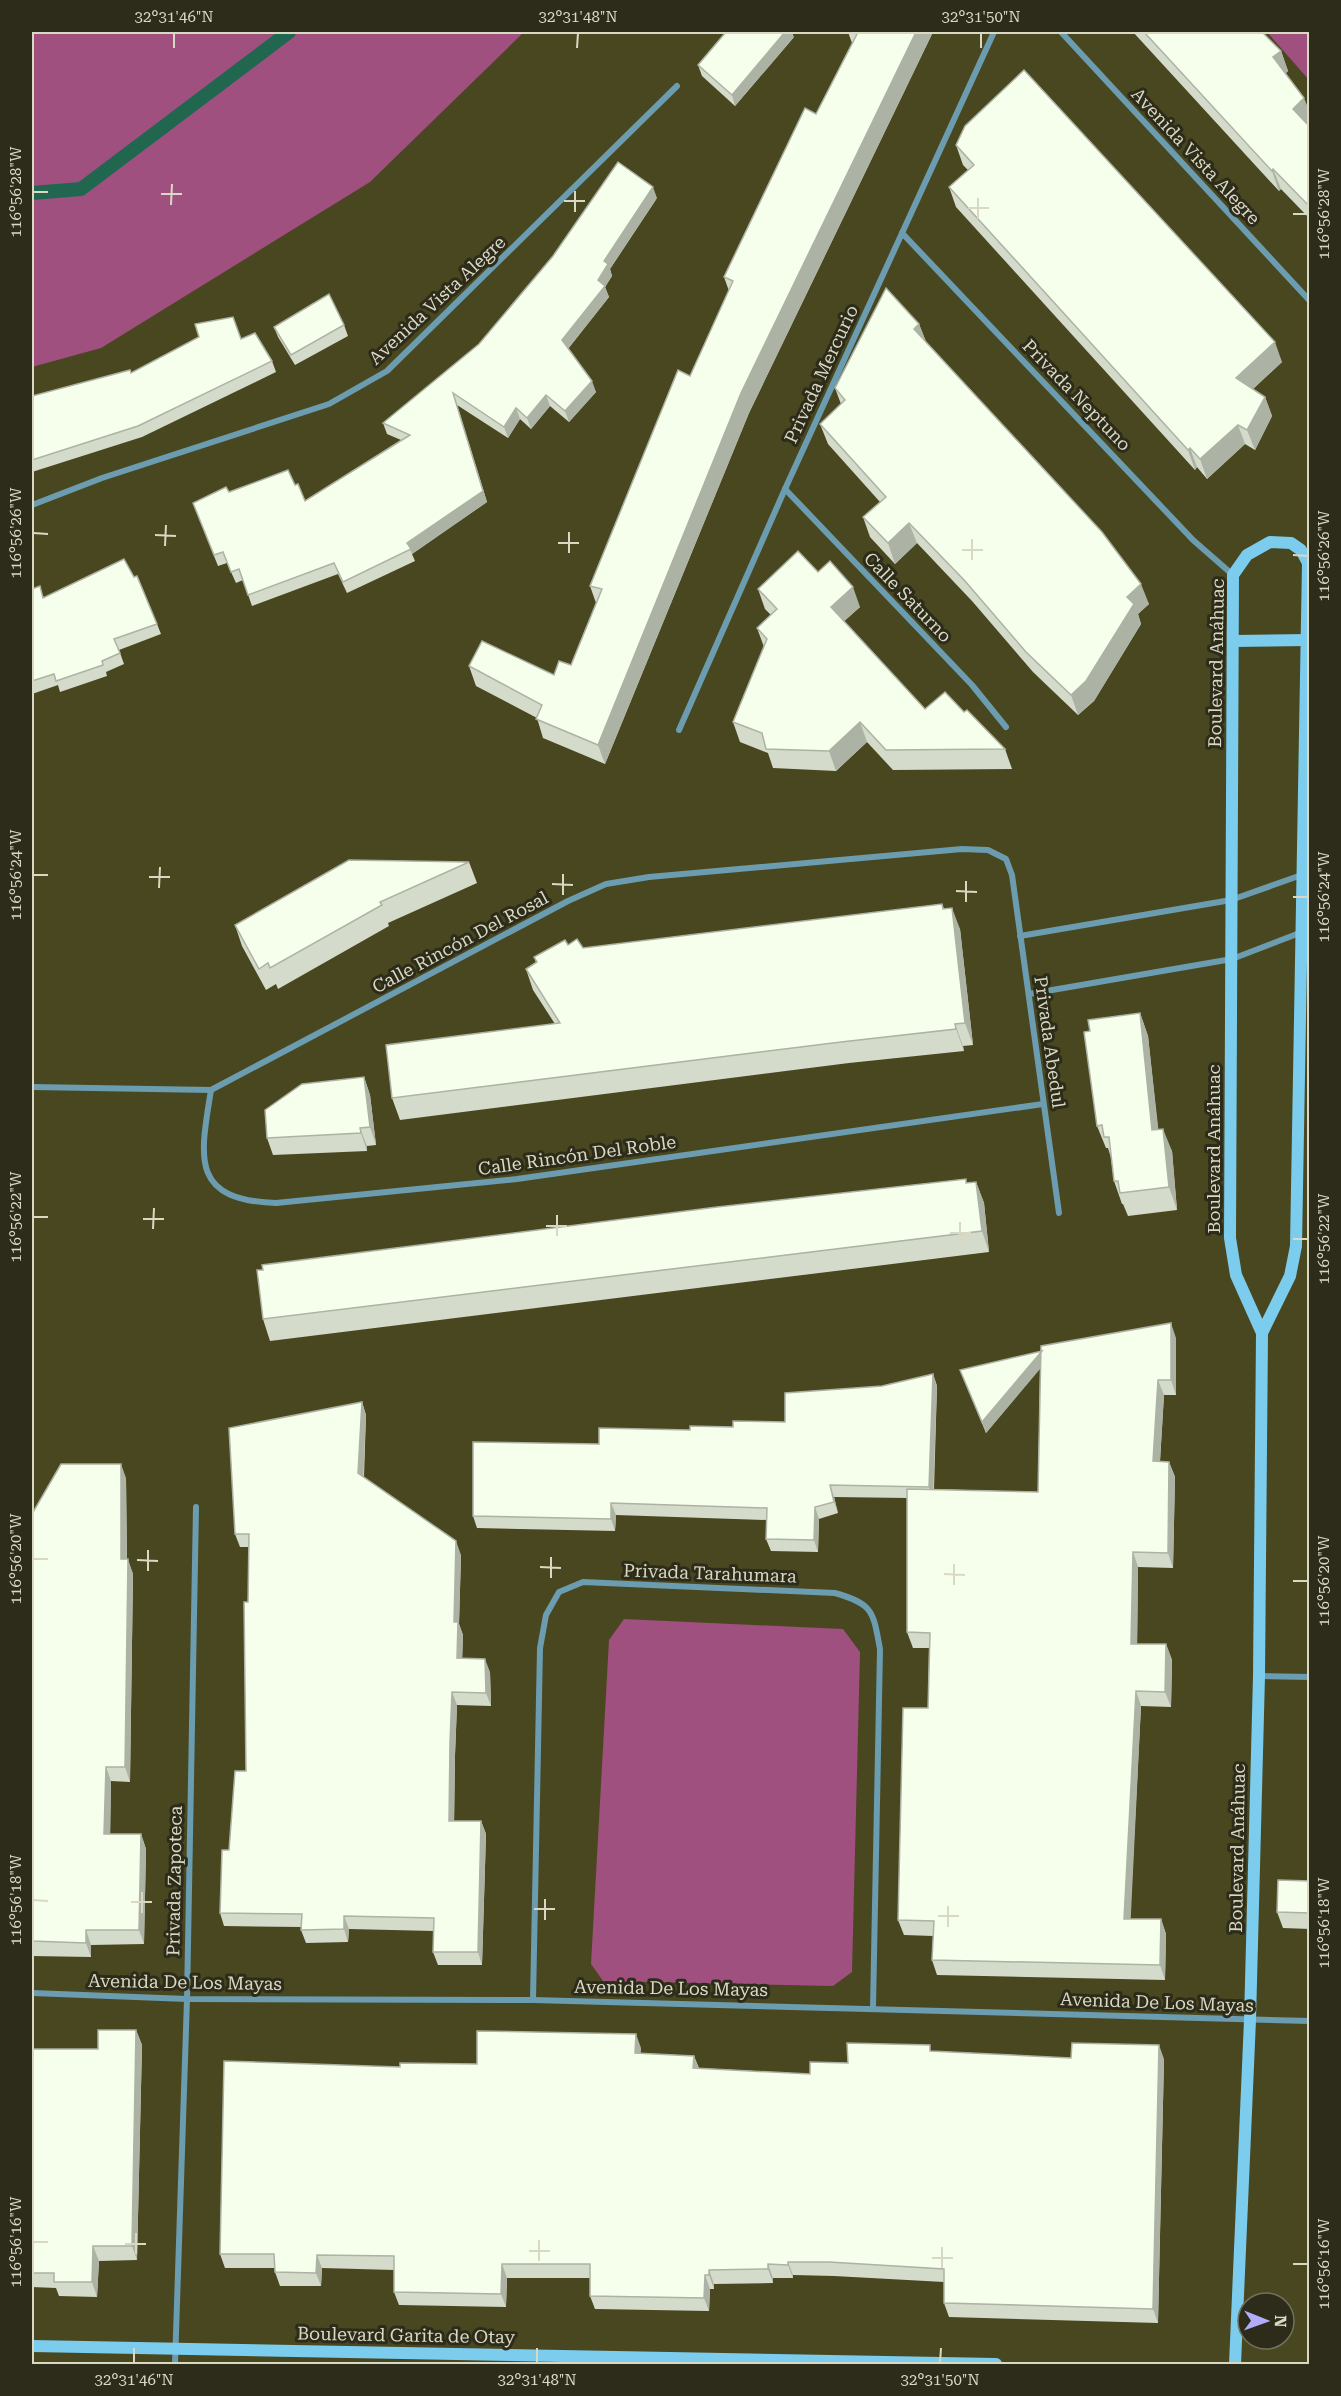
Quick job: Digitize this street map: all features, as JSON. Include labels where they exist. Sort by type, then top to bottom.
[{"type":"street","name":"Privada Mercurio","points":[[679,730],[785,489],[994,32]]},
{"type":"street","name":"Avenida Vista Alegre","points":[[1061,32],[1310,302]]},
{"type":"street","name":"Avenida Vista Alegre","points":[[32,505],[102,478],[330,404],[387,371],[677,86]]},
{"type":"street","name":"Privada Neptuno","points":[[902,233],[1193,540],[1233,575]]},
{"type":"street","name":"Calle Saturno","points":[[785,489],[972,685],[1006,727]]},
{"type":"street","name":"Boulevard Anáhuac","points":[[1235,2364],[1250,2019],[1259,1676],[1262,1333],[1236,1275],[1230,1238],[1233,575],[1247,555],[1261,545],[1270,542],[1291,543],[1301,550],[1308,563],[1308,640],[1305,930],[1296,1246],[1290,1276],[1262,1333]]},
{"type":"street","points":[[1233,641],[1308,640]]},
{"type":"street","name":"Calle Rincón Del Rosal","points":[[32,1087],[212,1090],[568,901],[606,884],[649,877],[962,849],[987,850],[1005,859],[1012,875]]},
{"type":"street","points":[[1020,936],[1231,900],[1305,873]]},
{"type":"street","name":"Privada Abedul","points":[[1012,875],[1059,1213]]},
{"type":"street","points":[[1029,994],[1232,959],[1305,930]]},
{"type":"street","name":"Calle Rincón Del Roble","points":[[212,1090],[202,1145],[205,1165],[211,1181],[226,1194],[247,1202],[276,1203],[517,1179],[1043,1104]]},
{"type":"street","name":"Privada Zapoteca","points":[[176,2364],[187,1999],[196,1507]]},
{"type":"street","name":"Privada Tarahumara","points":[[532,2000],[540,1648],[546,1615],[559,1592],[583,1582],[835,1593],[860,1600],[875,1619],[880,1649],[873,2008]]},
{"type":"street","points":[[1259,1676],[1310,1677]]},
{"type":"street","name":"Avenida De Los Mayas","points":[[32,1992],[187,1999],[532,2000],[1310,2021]]},
{"type":"street","name":"Boulevard Garita de Otay","points":[[32,2346],[996,2364]]},
{"type":"shaded area","points":[[32,32],[524,32],[370,182],[101,348],[32,367]]},
{"type":"shaded area","points":[[1267,32],[1309,32],[1309,80]]},
{"type":"shaded area","points":[[624,1619],[843,1629],[860,1652],[852,1972],[833,1986],[603,1981],[591,1964],[609,1640]]},
{"type":"building","points":[[726,32],[785,32],[732,95],[698,65]]},
{"type":"building","points":[[853,32],[916,32],[741,393],[598,745],[536,719],[542,705],[469,666],[482,641],[554,675],[559,661],[571,665],[602,589],[590,586],[678,370],[690,376],[733,281],[724,277],[805,108],[816,114],[857,34]]},
{"type":"building","points":[[1144,32],[1262,32],[1281,51],[1273,57],[1304,98],[1293,109],[1310,127],[1310,207],[1273,169],[1272,171]]},
{"type":"building","points":[[1024,70],[1275,342],[1236,378],[1265,397],[1247,430],[1238,425],[1200,459],[1190,448],[1188,450],[949,187],[974,165],[956,145],[965,126]]},
{"type":"building","points":[[618,162],[653,187],[604,261],[608,264],[598,280],[605,286],[562,340],[592,381],[565,411],[546,395],[527,418],[516,408],[504,427],[453,393],[483,491],[407,543],[411,549],[343,582],[334,563],[248,595],[239,569],[231,572],[223,552],[214,555],[193,503],[226,487],[229,492],[288,470],[295,485],[298,484],[305,501],[410,435],[383,423],[479,344],[553,256]]},
{"type":"building","points":[[886,288],[919,324],[914,329],[1102,532],[1141,584],[1127,597],[1134,604],[1086,681],[1071,695],[1026,652],[965,581],[909,523],[888,543],[863,517],[886,497],[820,424],[845,400],[835,388]]},
{"type":"building","points":[[329,294],[344,325],[291,355],[274,327]]},
{"type":"building","points":[[233,317],[241,339],[255,333],[272,361],[138,426],[32,460],[32,396],[130,370],[131,373],[199,337],[195,324]]},
{"type":"building","points":[[798,551],[818,572],[830,561],[853,587],[831,607],[925,709],[945,692],[964,712],[967,710],[1005,749],[886,750],[860,722],[829,751],[766,749],[762,733],[733,722],[767,639],[757,628],[777,609],[758,589]]},
{"type":"building","points":[[124,559],[134,577],[137,576],[157,624],[114,639],[120,653],[102,661],[103,665],[56,681],[54,674],[32,681],[32,589],[40,586],[43,598]]},
{"type":"building","points":[[349,860],[469,862],[380,902],[382,905],[270,968],[268,963],[259,969],[235,925]]},
{"type":"building","points":[[942,904],[943,909],[952,908],[965,1023],[955,1024],[956,1029],[392,1098],[386,1045],[560,1023],[526,969],[537,962],[534,957],[565,940],[568,945],[577,939],[583,948]]},
{"type":"building","points":[[1140,1013],[1152,1130],[1163,1129],[1169,1187],[1120,1193],[1118,1181],[1114,1181],[1109,1137],[1104,1137],[1102,1125],[1097,1126],[1084,1032],[1090,1031],[1088,1020]]},
{"type":"building","points":[[364,1077],[370,1127],[360,1128],[361,1133],[267,1138],[265,1110],[302,1084]]},
{"type":"building","points":[[966,1179],[966,1183],[976,1182],[982,1231],[263,1319],[257,1270],[263,1270],[262,1265],[717,1207]]},
{"type":"building","points":[[1171,1323],[1171,1380],[1158,1380],[1153,1461],[1169,1462],[1168,1553],[1133,1552],[1131,1644],[1166,1644],[1165,1692],[1136,1691],[1124,1919],[1161,1919],[1160,1965],[932,1960],[934,1921],[898,1920],[903,1708],[928,1708],[930,1633],[907,1632],[907,1489],[1038,1492],[1041,1346]]},
{"type":"building","points":[[1042,1351],[982,1422],[960,1370]]},
{"type":"building","points":[[933,1374],[929,1487],[830,1485],[834,1502],[815,1507],[814,1540],[766,1539],[767,1508],[611,1503],[611,1519],[473,1516],[473,1442],[599,1444],[599,1428],[690,1430],[690,1426],[733,1427],[733,1421],[785,1422],[785,1393],[882,1386]]},
{"type":"building","points":[[362,1402],[358,1473],[456,1541],[454,1622],[458,1622],[457,1658],[485,1659],[486,1693],[452,1692],[450,1742],[449,1821],[481,1821],[478,1952],[433,1952],[434,1918],[344,1916],[344,1929],[301,1930],[302,1914],[220,1913],[222,1850],[229,1850],[235,1771],[246,1771],[244,1602],[248,1602],[249,1534],[235,1534],[229,1428]]},
{"type":"building","points":[[61,1464],[121,1464],[121,1559],[128,1559],[125,1767],[106,1767],[104,1834],[141,1834],[139,1930],[86,1930],[86,1943],[32,1941],[32,1514]]},
{"type":"building","points":[[1278,1880],[1310,1881],[1310,1913],[1277,1912]]},
{"type":"building","points":[[98,2030],[136,2030],[132,2246],[93,2246],[92,2282],[54,2282],[54,2273],[32,2273],[32,2049],[98,2049]]},
{"type":"building","points":[[477,2031],[636,2034],[635,2053],[694,2056],[693,2068],[810,2074],[810,2062],[848,2063],[847,2043],[930,2045],[930,2051],[1071,2058],[1072,2043],[1159,2045],[1153,2309],[944,2303],[944,2269],[829,2262],[768,2264],[768,2269],[709,2270],[709,2275],[705,2275],[704,2298],[590,2296],[590,2264],[502,2264],[501,2294],[394,2292],[394,2256],[317,2255],[316,2273],[275,2272],[274,2254],[220,2254],[224,2061],[400,2067],[400,2063],[477,2064]]},
{"type":"waterway","points":[[32,193],[81,189],[289,32]]}]
